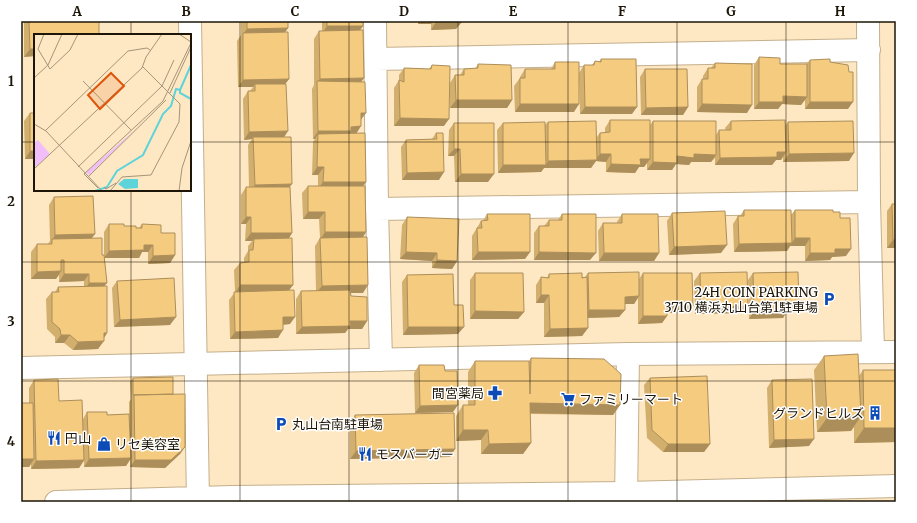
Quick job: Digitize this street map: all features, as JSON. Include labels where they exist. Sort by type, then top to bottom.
[{"type":"street","points":[[190,21],[190,34]]},
{"type":"street","points":[[375,21],[377,209],[381,360]]},
{"type":"street","points":[[868,21],[869,202],[873,351]]},
{"type":"street","points":[[376,58],[869,50]]},
{"type":"street","points":[[191,78],[198,500]]},
{"type":"street","points":[[377,209],[869,202]]},
{"type":"street","points":[[21,368],[628,354],[896,352]]},
{"type":"street","points":[[626,498],[628,354]]},
{"type":"street","points":[[56,502],[626,498],[896,486]]},
{"type":"building","points":[[29,21],[99,21],[99,34],[34,34],[34,49],[30,49]]},
{"type":"building","points":[[247,21],[288,21],[288,28],[247,29]]},
{"type":"building","points":[[327,21],[363,21],[363,26],[327,26]]},
{"type":"building","points":[[462,21],[462,22],[436,22]]},
{"type":"building","points":[[363,30],[364,78],[320,79],[319,31]]},
{"type":"building","points":[[288,32],[289,79],[243,80],[243,33]]},
{"type":"building","points":[[759,57],[780,58],[780,64],[807,64],[807,97],[783,96],[783,102],[759,102]]},
{"type":"building","points":[[601,59],[636,59],[637,107],[585,107],[584,65],[594,65],[595,61],[601,62]]},
{"type":"building","points":[[830,59],[830,62],[848,65],[849,72],[853,72],[853,102],[810,102],[810,60]]},
{"type":"building","points":[[555,62],[579,62],[579,104],[520,104],[520,78],[525,78],[525,69],[555,69]]},
{"type":"building","points":[[715,63],[752,64],[752,105],[702,104],[702,79],[708,79],[708,68],[715,68]]},
{"type":"building","points":[[478,64],[511,65],[512,100],[456,100],[455,75],[464,75],[464,69],[478,68]]},
{"type":"building","points":[[432,65],[450,66],[449,119],[400,118],[399,80],[404,82],[404,68],[431,69]]},
{"type":"building","points":[[645,69],[687,69],[688,107],[646,108]]},
{"type":"building","points":[[317,81],[365,82],[366,113],[361,113],[361,126],[351,127],[351,131],[318,131]]},
{"type":"building","points":[[255,84],[286,84],[288,131],[249,132],[248,91],[255,91]]},
{"type":"building","points":[[30,113],[34,113],[34,151],[30,151]]},
{"type":"building","points":[[610,120],[650,120],[650,159],[640,159],[641,165],[611,164],[611,154],[600,154],[600,133],[610,132]]},
{"type":"building","points":[[785,120],[786,152],[777,152],[777,157],[720,158],[719,130],[731,130],[731,121]]},
{"type":"building","points":[[596,121],[597,160],[548,161],[548,122]]},
{"type":"building","points":[[653,121],[716,121],[716,155],[694,154],[694,158],[677,156],[677,163],[653,162]]},
{"type":"building","points":[[853,121],[854,153],[789,154],[788,122]]},
{"type":"building","points":[[545,122],[546,165],[503,165],[503,123]]},
{"type":"building","points":[[454,123],[494,123],[494,174],[461,174],[460,149],[454,149]]},
{"type":"building","points":[[365,133],[366,182],[323,182],[324,167],[317,167],[318,134]]},
{"type":"building","points":[[436,133],[443,133],[444,172],[407,173],[406,140],[437,139]]},
{"type":"building","points":[[253,137],[291,137],[292,184],[255,185]]},
{"type":"building","points":[[308,186],[365,186],[366,232],[325,232],[325,212],[308,212]]},
{"type":"building","points":[[246,187],[290,187],[292,233],[251,233],[251,217],[246,217]]},
{"type":"building","points":[[93,196],[95,234],[55,235],[54,197]]},
{"type":"building","points":[[892,204],[896,204],[896,240],[893,240]]},
{"type":"building","points":[[744,210],[791,210],[792,243],[739,244],[738,216],[744,216]]},
{"type":"building","points":[[795,210],[833,210],[833,212],[840,212],[840,218],[850,218],[851,249],[835,249],[835,253],[810,253],[810,238],[795,238]]},
{"type":"building","points":[[725,211],[727,245],[674,247],[672,213]]},
{"type":"building","points":[[487,214],[530,214],[530,252],[478,252],[477,228],[482,228],[481,221],[488,220]]},
{"type":"building","points":[[562,214],[596,214],[596,253],[539,252],[539,226],[549,226],[549,220],[562,220]]},
{"type":"building","points":[[622,214],[658,214],[659,253],[604,253],[603,223],[622,223]]},
{"type":"building","points":[[407,217],[459,219],[457,261],[437,260],[437,253],[406,252]]},
{"type":"building","points":[[109,224],[124,224],[124,226],[136,226],[136,228],[142,228],[142,224],[161,225],[161,233],[175,233],[175,255],[153,256],[153,245],[144,245],[144,250],[109,251]]},
{"type":"building","points":[[367,237],[368,285],[322,286],[320,238]]},
{"type":"building","points":[[102,238],[102,255],[104,255],[107,283],[89,283],[89,274],[64,274],[64,260],[61,260],[61,271],[37,272],[37,244],[52,244],[52,239]]},
{"type":"building","points":[[292,238],[293,285],[240,285],[240,263],[249,262],[249,250],[253,250],[254,239]]},
{"type":"building","points":[[639,272],[639,296],[625,297],[625,310],[589,310],[588,273]]},
{"type":"building","points":[[747,272],[748,306],[701,307],[700,273]]},
{"type":"building","points":[[798,272],[799,305],[788,305],[788,310],[754,311],[753,273]]},
{"type":"building","points":[[475,273],[523,273],[524,312],[475,311]]},
{"type":"building","points":[[582,273],[582,278],[587,277],[588,328],[550,329],[549,295],[541,295],[541,277],[549,278],[549,274]]},
{"type":"building","points":[[643,273],[692,273],[693,306],[667,306],[667,316],[643,316]]},
{"type":"building","points":[[453,274],[454,305],[463,305],[464,327],[408,327],[407,275]]},
{"type":"building","points":[[174,278],[176,317],[120,320],[117,281]]},
{"type":"building","points":[[107,286],[107,333],[104,333],[104,341],[78,342],[70,335],[61,335],[60,329],[52,322],[52,292],[59,292],[58,287]]},
{"type":"building","points":[[294,290],[295,317],[283,317],[283,330],[235,332],[234,292]]},
{"type":"building","points":[[350,290],[351,296],[367,297],[367,321],[350,321],[351,326],[302,327],[301,291]]},
{"type":"building","points":[[858,354],[861,416],[827,418],[824,356]]},
{"type":"building","points":[[531,358],[604,359],[621,374],[620,405],[530,403],[531,443],[489,444],[488,430],[463,430],[463,405],[475,405],[475,361],[529,361],[530,394]]},
{"type":"building","points":[[419,365],[444,365],[445,371],[457,371],[458,405],[420,406]]},
{"type":"building","points":[[863,370],[896,370],[896,428],[864,428]]},
{"type":"building","points":[[707,376],[710,444],[668,444],[652,430],[650,378]]},
{"type":"building","points":[[173,377],[173,394],[133,395],[133,378]]},
{"type":"building","name":"円山","points":[[58,379],[59,401],[82,400],[84,460],[36,461],[34,380]]},
{"type":"building","points":[[812,379],[814,439],[774,440],[772,380]]},
{"type":"building","points":[[185,394],[185,447],[171,460],[135,460],[134,395]]},
{"type":"building","points":[[21,403],[33,403],[34,459],[21,459]]},
{"type":"building","name":"リセ美容室","points":[[87,412],[107,412],[107,415],[129,414],[131,458],[89,459]]},
{"type":"building","points":[[454,413],[455,449],[356,451],[355,415]]},
{"type":"place","name":"24H COIN PARKING 3710 横浜丸山台第1駐車場","points":[[829,299]]},
{"type":"place","name":"間宮薬局","points":[[495,393]]},
{"type":"place","name":"ファミリーマート","points":[[568,399]]},
{"type":"place","name":"グランドヒルズ","points":[[875,413]]},
{"type":"place","name":"丸山台南駐車場","points":[[281,424]]},
{"type":"place","name":"円山","points":[[54,438]]},
{"type":"place","name":"リセ美容室","points":[[104,444]]},
{"type":"place","name":"モスバーガー","points":[[365,454]]}]
